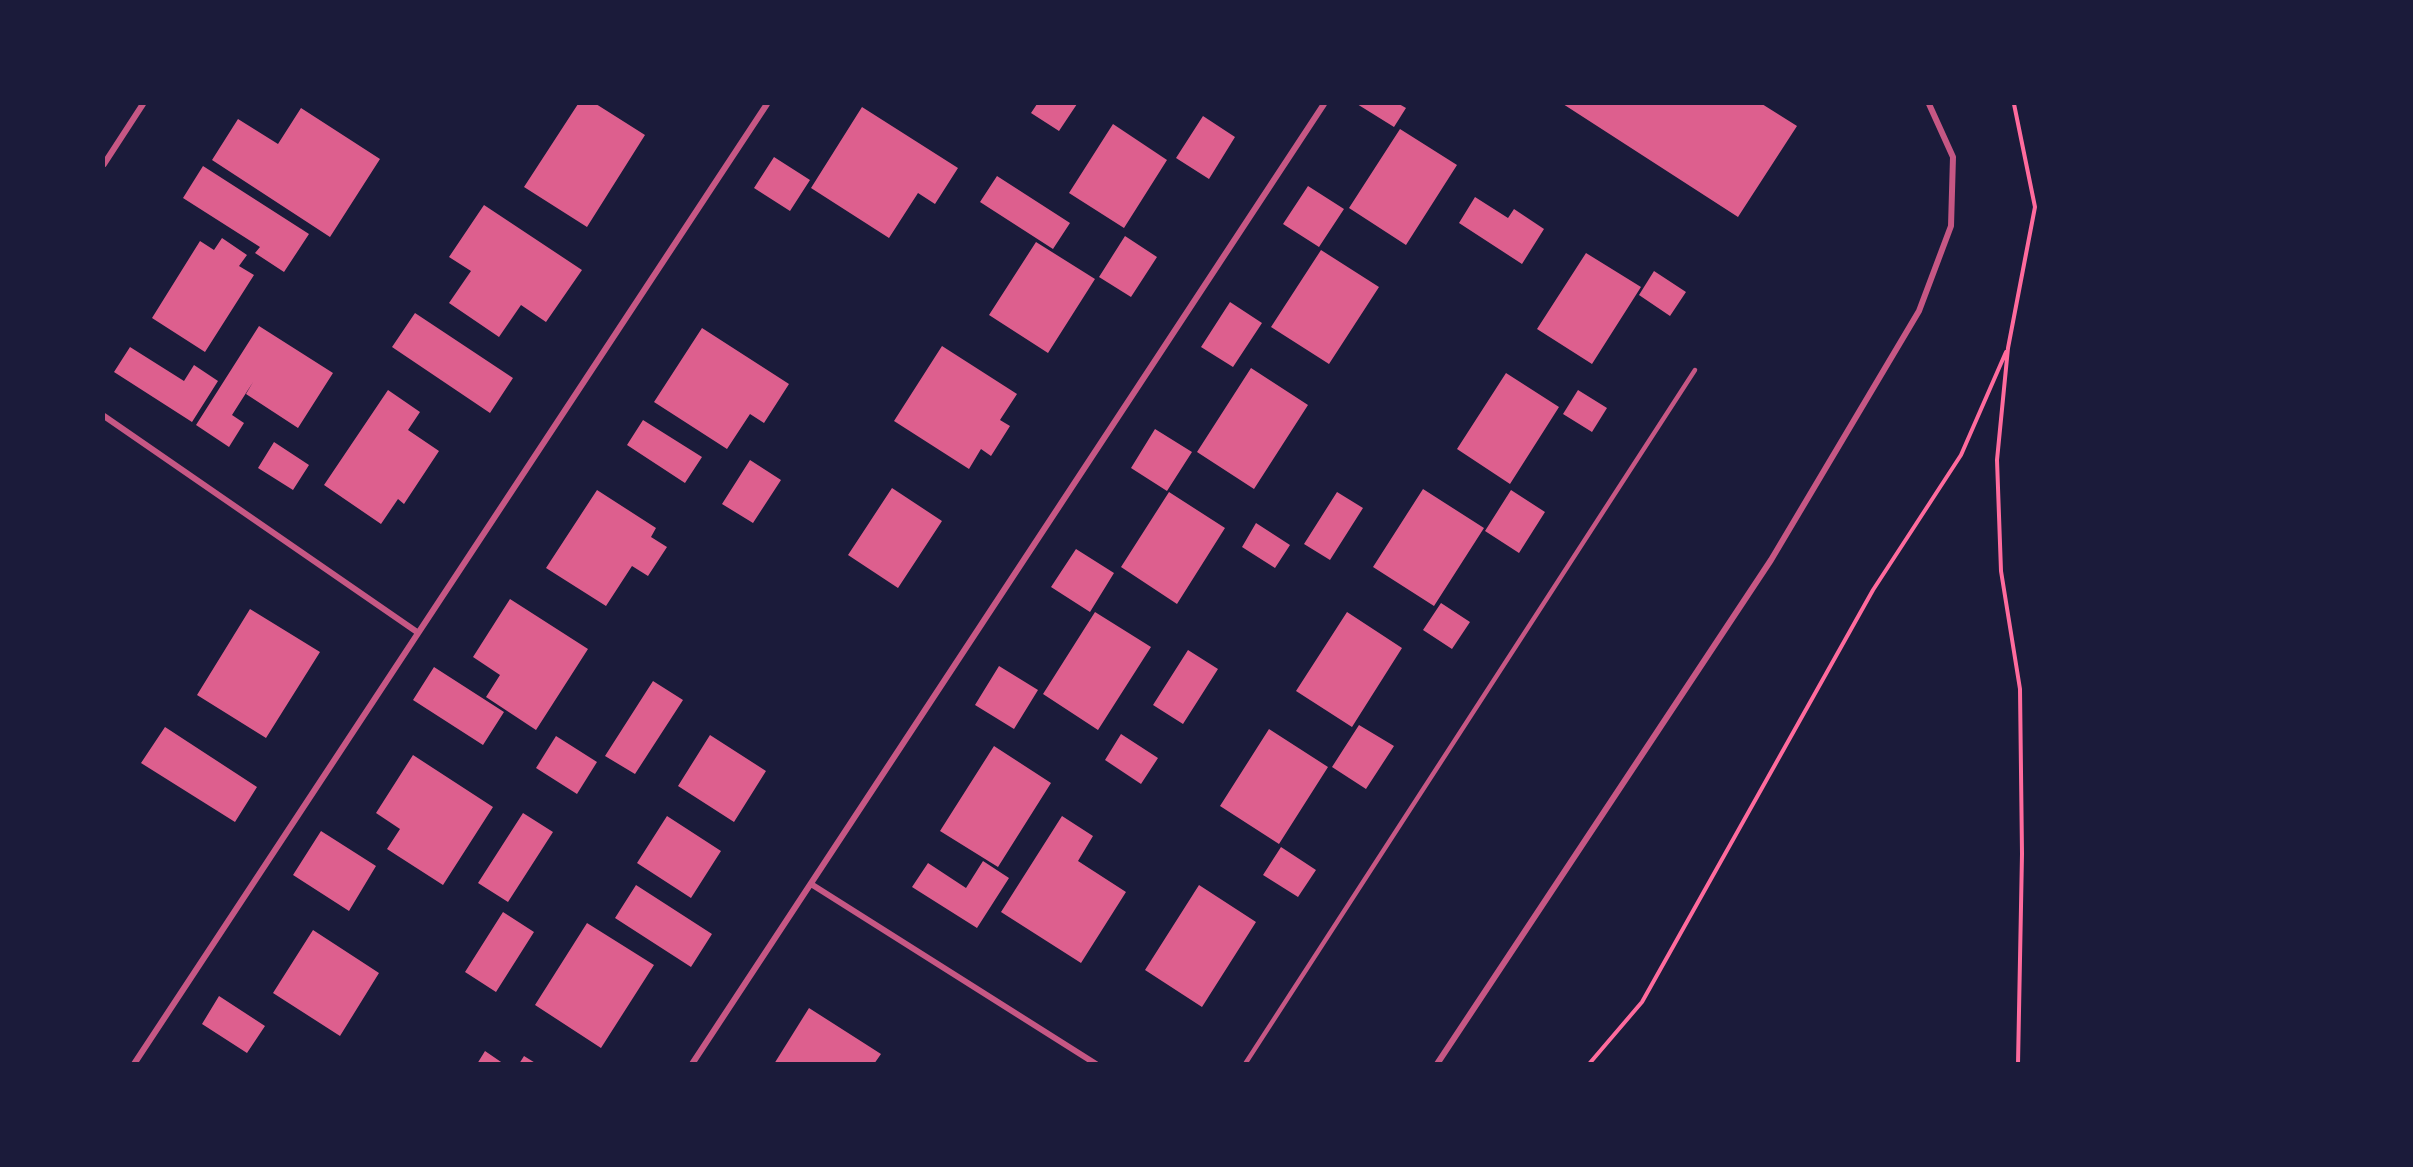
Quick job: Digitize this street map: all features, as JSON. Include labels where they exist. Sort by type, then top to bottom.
[{"type":"street","points":[[104,164],[143,104]]},
{"type":"street","points":[[134,1064],[767,104]]},
{"type":"street","points":[[692,1064],[1324,104]]},
{"type":"street","points":[[1437,1064],[1771,560],[1919,311],[1951,226],[1953,157],[1929,104]]},
{"type":"street","points":[[104,416],[417,632]]},
{"type":"street","points":[[811,884],[1095,1064]]},
{"type":"lane","points":[[1245,1064],[1695,370]]},
{"type":"path","points":[[2014,104],[2035,207],[2008,348],[1997,460],[2001,571],[2020,689],[2022,854],[2018,1064]]},
{"type":"path","points":[[1589,1064],[1642,1002],[1873,590],[1961,454],[2008,348]]},
{"type":"building","points":[[578,104],[596,104],[645,135],[587,227],[524,187]]},
{"type":"building","points":[[1037,104],[1077,104],[1059,131],[1031,113]]},
{"type":"building","points":[[1357,104],[1399,104],[1406,108],[1394,127]]},
{"type":"building","points":[[1563,104],[1762,104],[1797,126],[1738,217]]},
{"type":"building","points":[[862,107],[958,168],[935,204],[918,193],[889,238],[811,188]]},
{"type":"building","points":[[301,108],[380,159],[330,237],[212,160],[238,119],[278,144]]},
{"type":"building","points":[[1203,116],[1235,137],[1209,179],[1176,158]]},
{"type":"building","points":[[1113,124],[1167,160],[1124,228],[1069,193]]},
{"type":"building","points":[[1400,129],[1457,165],[1406,245],[1349,208]]},
{"type":"building","points":[[774,157],[810,180],[790,211],[754,188]]},
{"type":"building","points":[[203,166],[309,234],[284,272],[255,253],[260,247],[183,198]]},
{"type":"building","points":[[997,176],[1070,223],[1053,249],[980,202]]},
{"type":"building","points":[[1308,186],[1344,209],[1319,247],[1283,224]]},
{"type":"building","points":[[1475,197],[1508,218],[1514,209],[1544,229],[1522,264],[1459,223]]},
{"type":"building","points":[[484,205],[582,270],[546,322],[521,305],[499,337],[449,303],[471,271],[449,257]]},
{"type":"building","points":[[1125,236],[1157,257],[1131,297],[1099,277]]},
{"type":"building","points":[[222,238],[247,255],[239,266],[254,275],[205,352],[152,318],[200,241],[214,250]]},
{"type":"building","points":[[1036,242],[1095,279],[1048,353],[989,315]]},
{"type":"building","points":[[1321,250],[1379,287],[1329,364],[1271,327]]},
{"type":"building","points":[[1586,253],[1641,287],[1592,364],[1537,329]]},
{"type":"building","points":[[1654,271],[1686,292],[1670,316],[1639,295]]},
{"type":"building","points":[[1230,302],[1262,323],[1233,367],[1201,347]]},
{"type":"building","points":[[415,313],[513,378],[490,413],[392,347]]},
{"type":"building","points":[[259,326],[333,373],[298,428],[246,394],[253,382],[232,415],[244,423],[229,447],[196,425]]},
{"type":"building","points":[[702,328],[789,384],[764,423],[750,414],[727,449],[654,402]]},
{"type":"building","points":[[942,346],[1017,394],[1000,420],[1010,426],[991,456],[981,449],[969,469],[894,421]]},
{"type":"building","points":[[130,347],[184,381],[194,365],[218,381],[192,422],[114,372]]},
{"type":"building","points":[[1251,368],[1308,405],[1254,489],[1197,452]]},
{"type":"building","points":[[1506,373],[1559,407],[1510,484],[1457,449]]},
{"type":"building","points":[[388,390],[420,412],[408,430],[439,451],[404,504],[398,499],[381,524],[324,485]]},
{"type":"building","points":[[1578,390],[1607,408],[1592,432],[1563,414]]},
{"type":"building","points":[[643,420],[702,457],[685,483],[627,445]]},
{"type":"building","points":[[1155,429],[1192,452],[1167,491],[1131,468]]},
{"type":"building","points":[[274,442],[309,465],[293,490],[258,468]]},
{"type":"building","points":[[750,460],[781,480],[753,523],[722,504]]},
{"type":"building","points":[[892,488],[942,521],[898,588],[848,555]]},
{"type":"building","points":[[1423,489],[1484,528],[1434,606],[1373,567]]},
{"type":"building","points":[[597,490],[656,528],[651,537],[667,547],[648,576],[632,566],[606,606],[546,568]]},
{"type":"building","points":[[1511,490],[1545,512],[1519,553],[1485,531]]},
{"type":"building","points":[[1169,492],[1225,528],[1177,604],[1121,567]]},
{"type":"building","points":[[1337,492],[1363,508],[1330,560],[1304,544]]},
{"type":"building","points":[[1256,523],[1290,545],[1275,568],[1242,547]]},
{"type":"building","points":[[1076,549],[1114,573],[1090,612],[1051,587]]},
{"type":"building","points":[[510,599],[588,649],[536,730],[486,697],[500,675],[473,657]]},
{"type":"building","points":[[1441,603],[1470,622],[1452,649],[1423,630]]},
{"type":"building","points":[[250,609],[320,652],[266,738],[197,695]]},
{"type":"building","points":[[1095,612],[1151,647],[1098,730],[1043,694]]},
{"type":"building","points":[[1347,612],[1402,648],[1352,727],[1296,691]]},
{"type":"building","points":[[1188,650],[1218,669],[1183,724],[1153,705]]},
{"type":"building","points":[[999,666],[1038,690],[1014,729],[975,705]]},
{"type":"building","points":[[434,667],[504,712],[483,745],[413,700]]},
{"type":"building","points":[[653,681],[683,700],[635,774],[605,756]]},
{"type":"building","points":[[1359,725],[1394,746],[1366,789],[1332,767]]},
{"type":"building","points":[[165,727],[257,787],[235,822],[141,763]]},
{"type":"building","points":[[1269,729],[1328,767],[1279,844],[1220,806]]},
{"type":"building","points":[[1121,734],[1158,758],[1141,784],[1105,760]]},
{"type":"building","points":[[710,735],[766,771],[734,822],[678,786]]},
{"type":"building","points":[[556,736],[597,762],[577,794],[536,768]]},
{"type":"building","points":[[994,746],[1051,783],[998,867],[940,831]]},
{"type":"building","points":[[413,755],[493,807],[443,885],[387,849],[400,829],[376,813]]},
{"type":"building","points":[[523,813],[553,832],[508,902],[478,883]]},
{"type":"building","points":[[667,816],[721,851],[691,898],[637,863]]},
{"type":"building","points":[[1062,816],[1093,836],[1078,861],[1126,892],[1081,963],[1001,912]]},
{"type":"building","points":[[321,831],[376,866],[349,911],[293,875]]},
{"type":"building","points":[[1281,847],[1316,870],[1298,897],[1263,875]]},
{"type":"building","points":[[983,861],[1009,878],[977,928],[912,887],[928,863],[966,888]]},
{"type":"building","points":[[636,885],[712,934],[691,967],[615,918]]},
{"type":"building","points":[[1199,885],[1256,922],[1202,1007],[1145,970]]},
{"type":"building","points":[[503,912],[534,932],[496,992],[465,972]]},
{"type":"building","points":[[587,923],[654,965],[601,1048],[535,1005]]},
{"type":"building","points":[[313,930],[379,973],[340,1036],[273,993]]},
{"type":"building","points":[[219,996],[265,1026],[247,1053],[202,1024]]},
{"type":"building","points":[[809,1008],[881,1054],[874,1064],[774,1064]]},
{"type":"building","points":[[485,1051],[504,1064],[477,1064]]},
{"type":"building","points":[[524,1056],[537,1064],[519,1064]]}]
